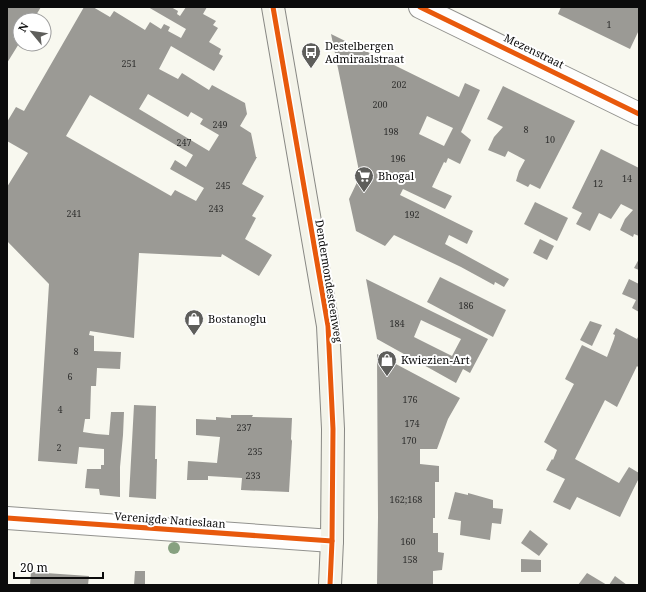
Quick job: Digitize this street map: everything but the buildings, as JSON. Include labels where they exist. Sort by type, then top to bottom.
[{"type":"main road","name":"Dendermondesteenweg","points":[[273,7],[328,326],[333,429],[330,585]]},
{"type":"street","name":"Mezenstraat","points":[[420,7],[639,114]]},
{"type":"street","name":"Verenigde Natieslaan","points":[[7,518],[332,541]]},
{"type":"cycle path","points":[[273,7],[328,326],[333,429],[330,585]]},
{"type":"cycle path","points":[[420,7],[639,114]]},
{"type":"cycle path","points":[[7,518],[332,541]]},
{"type":"place","name":"Destelbergen Admiraalstraat","points":[[311,69]]},
{"type":"place","name":"Bhogal","points":[[364,193]]},
{"type":"place","name":"Bostanoglu","points":[[194,336]]},
{"type":"place","name":"Kwiezien-Art","points":[[387,377]]}]
